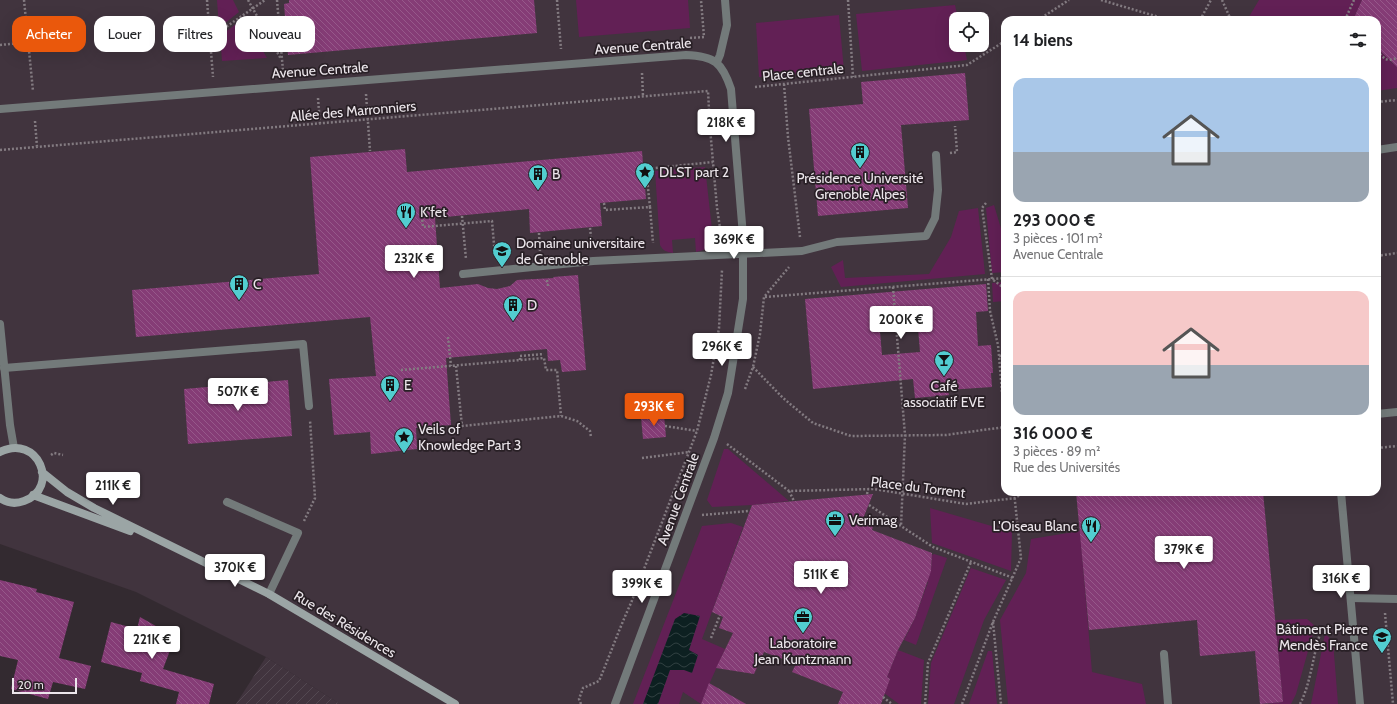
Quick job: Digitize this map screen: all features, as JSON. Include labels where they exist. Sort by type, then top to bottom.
[{"type":"street","points":[[717,62],[727,25],[725,0]]},
{"type":"street","name":"Avenue Centrale","points":[[0,108],[686,55],[702,55],[717,62],[726,74],[731,89],[743,236],[743,299],[728,393],[714,438],[615,704]]},
{"type":"street","points":[[1381,149],[1397,147]]},
{"type":"street","points":[[465,274],[593,261],[802,251],[837,242],[926,236],[935,218],[938,190],[936,155]]},
{"type":"street","points":[[0,324],[1,348],[14,448]]},
{"type":"street","points":[[4,368],[303,344],[309,406]]},
{"type":"street","points":[[1381,414],[1397,412]]},
{"type":"street","points":[[0,452],[6,449],[22,448],[39,461],[42,472],[40,488],[29,499],[12,503],[4,501],[0,498]]},
{"type":"street","name":"Rue des Résidences","points":[[42,472],[67,492],[94,508],[270,594],[455,704]]},
{"type":"street","name":"Rue des Résidences","points":[[33,495],[177,549]]},
{"type":"street","points":[[1341,496],[1360,704]]},
{"type":"street","points":[[228,502],[298,533],[270,594]]},
{"type":"street","points":[[1351,598],[1397,599]]},
{"type":"street","points":[[1164,654],[1168,704]]},
{"type":"path","points":[[24,0],[26,16]]},
{"type":"path","points":[[207,0],[208,16]]},
{"type":"path","points":[[248,0],[282,61]]},
{"type":"path","points":[[227,26],[265,0]]},
{"type":"path","points":[[277,0],[285,86]]},
{"type":"path","points":[[557,0],[561,49]]},
{"type":"path","points":[[690,38],[704,37],[701,0]]},
{"type":"path","name":"Place centrale","points":[[848,0],[853,77]]},
{"type":"path","points":[[1044,16],[1069,0]]},
{"type":"path","points":[[1101,0],[1155,16]]},
{"type":"path","points":[[1202,16],[1211,0]]},
{"type":"path","points":[[1222,0],[1229,16]]},
{"type":"path","points":[[1346,16],[1354,0]]},
{"type":"path","points":[[0,45],[12,44]]},
{"type":"path","name":"Place centrale","points":[[755,87],[967,65],[1001,44]]},
{"type":"path","points":[[29,52],[33,91]]},
{"type":"path","points":[[211,52],[213,77]]},
{"type":"path","points":[[1381,55],[1386,60],[1397,58]]},
{"type":"path","points":[[642,71],[643,96]]},
{"type":"path","points":[[784,84],[788,137],[802,251],[764,297],[1001,278]]},
{"type":"path","name":"Allée des Marronniers","points":[[0,150],[708,91],[713,162]]},
{"type":"path","points":[[318,93],[320,124]]},
{"type":"path","points":[[366,94],[370,152]]},
{"type":"path","points":[[1381,102],[1397,100]]},
{"type":"path","points":[[35,121],[37,148]]},
{"type":"path","points":[[936,155],[957,152],[955,126]]},
{"type":"path","points":[[581,704],[579,699],[583,688],[599,681],[602,674],[697,431],[711,375],[719,328],[723,255],[713,162],[646,168],[654,259]]},
{"type":"path","points":[[604,203],[605,210],[650,207]]},
{"type":"path","points":[[986,203],[982,208],[992,279],[1001,286]]},
{"type":"path","points":[[421,208],[423,227],[492,221],[496,271]]},
{"type":"path","points":[[462,216],[465,274]]},
{"type":"path","points":[[1381,255],[1397,253]]},
{"type":"path","points":[[988,279],[990,311],[998,345],[1001,380]]},
{"type":"path","points":[[892,287],[905,435],[901,526]]},
{"type":"path","points":[[448,337],[451,366]]},
{"type":"path","points":[[520,360],[520,356],[544,354]]},
{"type":"path","points":[[401,370],[544,358],[546,370],[556,370],[561,416]]},
{"type":"path","points":[[456,366],[462,426],[561,416],[576,421],[590,431],[591,437]]},
{"type":"path","points":[[753,367],[783,398],[813,423],[851,436],[946,434],[1001,427]]},
{"type":"path","points":[[298,533],[315,498],[309,406]]},
{"type":"path","points":[[665,426],[697,431]]},
{"type":"path","points":[[727,443],[790,491],[794,501]]},
{"type":"path","points":[[1381,448],[1397,446]]},
{"type":"path","points":[[642,458],[689,452]]},
{"type":"path","name":"Place du Torrent","points":[[790,491],[874,489],[966,504],[1015,498],[1018,496]]},
{"type":"path","points":[[867,494],[868,490]]},
{"type":"path","points":[[962,704],[993,622],[1021,558],[1015,498]]},
{"type":"path","points":[[869,505],[933,547],[1013,578]]},
{"type":"path","points":[[702,515],[749,511]]},
{"type":"path","points":[[925,704],[928,663],[971,562]]},
{"type":"path","points":[[1384,599],[1394,704]]},
{"type":"path","points":[[711,638],[720,615]]},
{"type":"path","points":[[993,622],[1001,704]]},
{"type":"path","points":[[1300,704],[1308,679],[1316,644],[1321,631]]},
{"type":"path","points":[[883,697],[892,704]]},
{"type":"shaded area","name":"Domaine universitaire de Grenoble","points":[[0,0],[1397,0],[1397,704],[340,704],[266,657],[136,592],[0,544]]},
{"type":"shaded area","points":[[217,0],[233,0],[239,12],[227,22],[227,16],[218,16]]},
{"type":"shaded area","points":[[576,0],[688,0],[690,28],[579,37]]},
{"type":"shaded area","points":[[1259,0],[1362,0],[1355,16],[1249,16]]},
{"type":"shaded area","points":[[955,5],[956,12],[949,12],[949,52],[965,52],[967,60],[862,71],[856,14]]},
{"type":"shaded area","points":[[839,15],[844,71],[759,77],[756,23]]},
{"type":"shaded area","points":[[235,25],[235,52],[264,52],[267,58],[222,61],[221,52],[227,52],[227,31]]},
{"type":"shaded area","points":[[1381,52],[1393,64],[1397,63],[1397,88],[1381,90]]},
{"type":"shaded area","points":[[705,167],[714,247],[696,252],[695,238],[672,240],[673,253],[665,251],[660,245],[655,171]]},
{"type":"shaded area","points":[[994,205],[1001,229],[1001,272],[992,273],[986,208]]},
{"type":"shaded area","points":[[978,208],[985,274],[841,287],[831,267],[843,260],[845,278],[929,274],[951,237],[959,211]]},
{"type":"shaded area","points":[[1001,282],[1001,301],[993,302],[992,283]]},
{"type":"shaded area","points":[[724,449],[728,449],[789,501],[712,507],[707,500]]},
{"type":"shaded area","points":[[930,508],[1012,532],[1011,571],[932,543]]},
{"type":"shaded area","points":[[731,523],[743,527],[702,639],[725,649],[701,704],[683,692],[679,704],[633,704],[702,526]]},
{"type":"shaded area","points":[[1080,531],[1092,672],[1142,684],[1146,704],[1008,704],[1000,620],[1026,573],[1031,539]]},
{"type":"shaded area","points":[[934,554],[947,558],[916,645],[904,640],[915,618],[928,582],[924,581],[928,570],[931,571],[932,555]]},
{"type":"shaded area","points":[[971,568],[1006,580],[984,620],[954,704],[928,704],[931,663]]},
{"type":"shaded area","points":[[1307,619],[1315,626],[1296,694],[1291,704],[1266,704],[1283,702],[1275,620]]},
{"type":"shaded area","points":[[1325,634],[1333,641],[1338,704],[1311,704]]},
{"type":"shaded area","points":[[898,650],[924,660],[921,704],[899,704],[884,693],[890,679],[887,677]]},
{"type":"shaded area","points":[[988,651],[992,651],[997,704],[969,704]]},
{"type":"shaded area","points":[[266,657],[340,704],[236,704]]},
{"type":"water","points":[[684,613],[700,616],[689,650],[698,655],[692,673],[684,670],[670,670],[658,704],[643,704],[675,619]]},
{"type":"building","points":[[289,0],[534,0],[537,33],[288,55],[288,52],[315,52],[315,16],[285,16],[284,4],[289,3]]},
{"type":"building","points":[[1362,0],[1397,0],[1397,67],[1381,52],[1381,16],[1355,16]]},
{"type":"building","name":"Présidence Université Grenoble Alpes","points":[[965,73],[969,120],[901,125],[908,208],[818,216],[809,109],[863,104],[861,82]]},
{"type":"building","points":[[405,149],[407,172],[642,151],[646,199],[600,203],[602,226],[530,233],[529,209],[435,218],[440,288],[478,284],[488,288],[497,289],[510,286],[517,280],[578,275],[586,370],[562,372],[560,360],[548,361],[547,349],[446,358],[451,425],[416,428],[417,449],[371,454],[370,432],[334,435],[329,379],[376,376],[370,317],[136,337],[132,290],[319,274],[310,157]]},
{"type":"building","points":[[986,284],[988,311],[976,312],[978,346],[991,345],[993,373],[991,373],[992,387],[948,390],[949,395],[915,398],[913,379],[813,389],[805,299]],"holes":[[[917,316],[920,352],[882,355],[879,320]]]},
{"type":"building","points":[[288,380],[292,436],[188,444],[184,389]]},
{"type":"building","points":[[664,415],[666,437],[643,439],[641,417]]},
{"type":"building","points":[[873,494],[862,521],[873,526],[872,530],[932,553],[931,571],[915,618],[898,650],[887,677],[890,679],[881,704],[838,704],[843,692],[792,672],[796,664],[764,652],[754,674],[716,668],[733,633],[719,628],[723,617],[712,612],[752,505]]},
{"type":"building","points":[[1076,496],[1263,496],[1283,702],[1260,704],[1255,651],[1200,656],[1197,620],[1089,630]]},
{"type":"building","points":[[0,580],[37,589],[36,592],[74,602],[59,658],[91,666],[85,689],[53,682],[48,699],[11,689],[18,660],[0,656]]},
{"type":"building","points":[[140,617],[175,637],[163,669],[214,684],[209,704],[176,704],[179,692],[140,681],[142,673],[101,662],[111,622],[137,629]]},
{"type":"building","points":[[709,683],[746,704],[701,704]]},
{"type":"place","name":"Présidence Université Grenoble Alpes","points":[[860,169]]},
{"type":"place","name":"DLST part 2","points":[[645,189]]},
{"type":"place","name":"B","points":[[538,191]]},
{"type":"place","name":"K'fet","points":[[406,229]]},
{"type":"place","name":"Domaine universitaire de Grenoble","points":[[502,268]]},
{"type":"place","name":"C","points":[[239,301]]},
{"type":"place","name":"D","points":[[513,322]]},
{"type":"place","name":"Café associatif EVE","points":[[944,377]]},
{"type":"place","name":"E","points":[[390,402]]},
{"type":"place","name":"Veils of Knowledge Part 3","points":[[404,454]]},
{"type":"place","name":"Verimag","points":[[835,537]]},
{"type":"place","name":"L'Oiseau Blanc","points":[[1091,543]]},
{"type":"place","name":"Laboratoire Jean Kuntzmann","points":[[803,634]]},
{"type":"place","name":"Bâtiment Pierre Mendès France","points":[[1382,654]]}]
